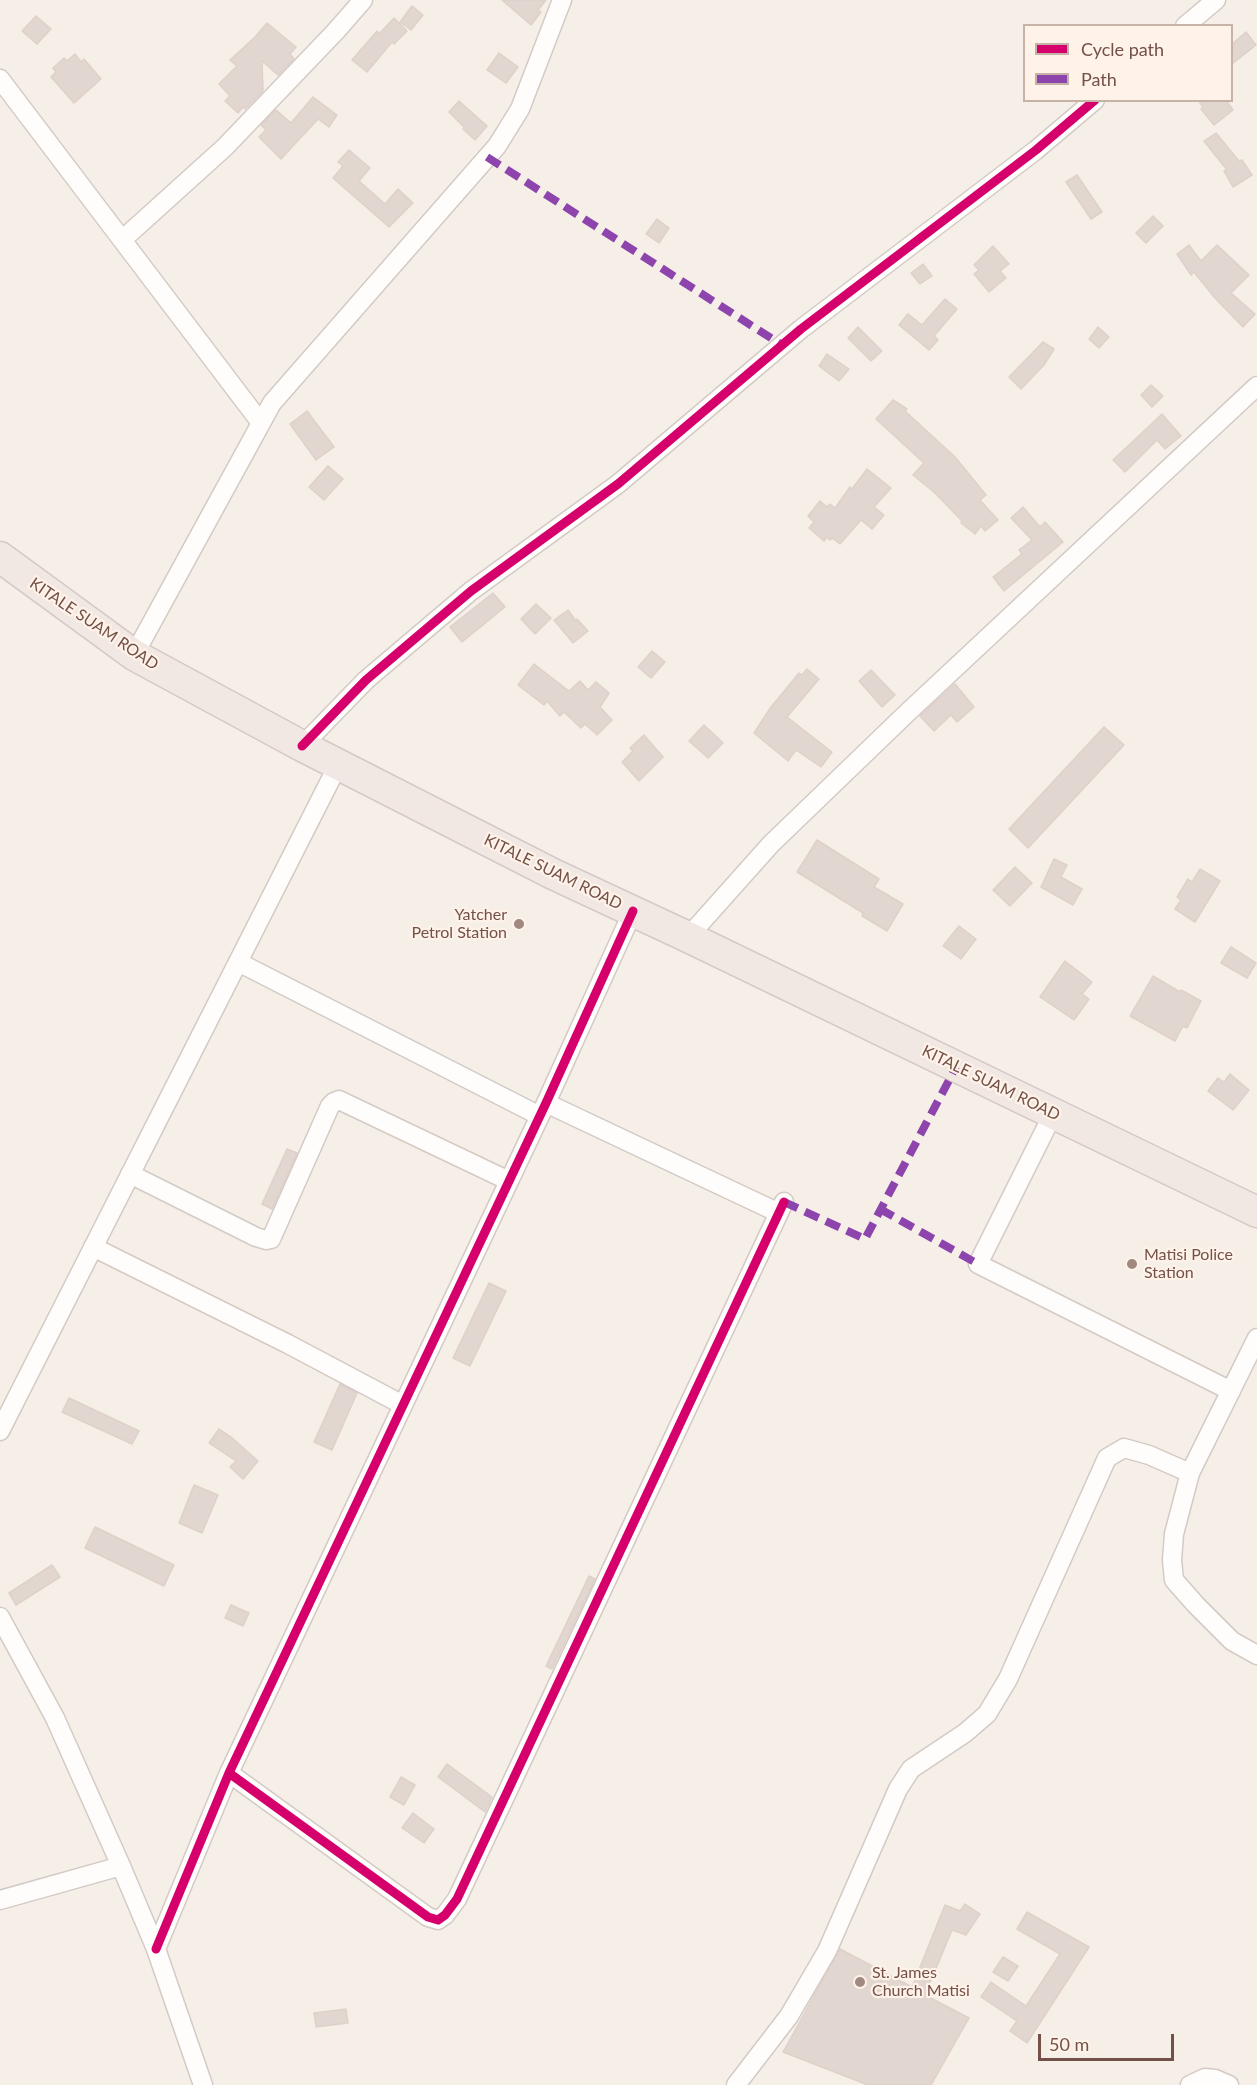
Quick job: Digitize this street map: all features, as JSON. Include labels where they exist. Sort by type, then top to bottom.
[{"type":"highway","name":"KITALE SUAM ROAD","points":[[0,557],[134,655],[338,765],[553,874],[1257,1212]]},
{"type":"street","points":[[122,240],[225,147],[363,0]]},
{"type":"street","points":[[134,655],[272,403],[497,146],[520,109],[562,0]]},
{"type":"street","points":[[1187,24],[1216,0]]},
{"type":"street","points":[[0,79],[261,423]]},
{"type":"street","points":[[302,746],[366,680],[471,591],[618,484],[801,329],[1036,150],[1093,102]]},
{"type":"street","points":[[688,937],[771,844],[907,713],[1257,386]]},
{"type":"street","points":[[0,1431],[338,765]]},
{"type":"street","points":[[156,1948],[229,1773],[543,1109],[633,911]]},
{"type":"street","points":[[229,1773],[428,1917],[438,1920],[445,1915],[457,1899],[782,1208],[543,1109],[238,962]]},
{"type":"street","points":[[130,1174],[256,1238],[271,1239],[330,1106],[334,1101],[339,1100],[509,1181]]},
{"type":"street","points":[[1053,1114],[978,1264],[1231,1390]]},
{"type":"street","points":[[93,1247],[288,1344],[403,1405]]},
{"type":"street","points":[[1257,1338],[1190,1473],[1174,1534],[1172,1560],[1174,1580],[1196,1605],[1232,1641],[1257,1655]]},
{"type":"street","points":[[736,2085],[789,2016],[827,1951],[898,1789],[911,1769],[965,1733],[987,1714],[1008,1679],[1107,1458],[1124,1448],[1149,1455],[1190,1473]]},
{"type":"street","points":[[0,1617],[55,1718],[121,1866],[156,1948],[203,2085]]},
{"type":"street","points":[[0,1900],[121,1866]]},
{"type":"street","points":[[1190,2085],[1205,2078],[1215,2079],[1229,2085]]},
{"type":"building","points":[[502,0],[546,0],[538,10],[541,12],[531,25]]},
{"type":"building","points":[[412,6],[423,15],[411,30],[400,22]]},
{"type":"building","points":[[36,16],[51,29],[37,44],[22,31]]},
{"type":"building","points":[[394,18],[407,31],[394,44],[392,42],[367,72],[352,60],[377,31],[379,34]]},
{"type":"building","points":[[267,23],[296,47],[290,54],[294,59],[278,75],[262,61],[263,91],[238,113],[225,101],[230,96],[219,84],[237,66],[230,60]]},
{"type":"building","points":[[1246,32],[1256,45],[1233,63],[1233,43]]},
{"type":"building","points":[[499,53],[518,67],[506,83],[487,70]]},
{"type":"building","points":[[75,54],[81,62],[84,59],[101,79],[74,103],[51,77],[56,72],[53,68],[64,58],[67,61]]},
{"type":"building","points":[[313,97],[337,115],[329,127],[318,119],[281,159],[259,137],[266,130],[261,125],[276,110],[291,123]]},
{"type":"building","points":[[459,101],[487,126],[475,140],[449,112]]},
{"type":"building","points":[[1199,102],[1227,102],[1233,110],[1214,125],[1201,109],[1203,107]]},
{"type":"building","points":[[1216,133],[1239,161],[1242,160],[1252,175],[1233,187],[1224,171],[1227,170],[1204,141]]},
{"type":"building","points":[[349,150],[370,168],[359,181],[385,204],[398,189],[413,203],[389,227],[333,178],[343,166],[338,162]]},
{"type":"building","points":[[1077,175],[1102,212],[1091,219],[1066,182]]},
{"type":"building","points":[[1153,216],[1163,226],[1146,243],[1136,233]]},
{"type":"building","points":[[657,219],[669,228],[659,243],[646,234]]},
{"type":"building","points":[[1189,245],[1201,261],[1217,245],[1249,275],[1231,293],[1255,314],[1243,327],[1194,272],[1191,275],[1177,254]]},
{"type":"building","points":[[993,246],[1009,264],[1000,271],[1006,278],[989,292],[974,274],[979,270],[974,265]]},
{"type":"building","points":[[923,264],[932,276],[920,284],[911,273]]},
{"type":"building","points":[[945,299],[957,309],[934,336],[938,340],[929,350],[899,325],[908,314],[922,325]]},
{"type":"building","points":[[858,327],[882,351],[871,361],[848,338]]},
{"type":"building","points":[[1098,327],[1109,337],[1099,348],[1089,339]]},
{"type":"building","points":[[1043,342],[1054,349],[1044,365],[1021,389],[1009,377]]},
{"type":"building","points":[[827,354],[849,369],[839,381],[819,366]]},
{"type":"building","points":[[1151,385],[1163,396],[1152,407],[1141,395]]},
{"type":"building","points":[[893,400],[907,409],[905,411],[955,457],[986,495],[980,500],[998,520],[985,531],[981,526],[975,534],[961,523],[962,521],[935,493],[913,475],[924,463],[876,419]]},
{"type":"building","points":[[307,411],[334,447],[316,460],[290,424]]},
{"type":"building","points":[[1162,414],[1181,436],[1165,449],[1157,440],[1125,472],[1113,460]]},
{"type":"building","points":[[328,466],[343,479],[324,500],[309,487]]},
{"type":"building","points":[[867,469],[891,488],[874,507],[884,515],[872,529],[861,520],[840,544],[827,537],[824,541],[809,528],[814,522],[808,516],[820,501],[827,507],[830,504],[835,508]]},
{"type":"building","points":[[1023,507],[1040,527],[1045,522],[1063,542],[1004,591],[993,577],[1022,554],[1019,550],[1032,540],[1011,518]]},
{"type":"building","points":[[493,593],[505,607],[462,642],[450,627]]},
{"type":"building","points":[[536,604],[551,618],[535,634],[521,619]]},
{"type":"building","points":[[568,610],[588,631],[573,643],[554,620]]},
{"type":"building","points":[[652,651],[665,662],[651,678],[638,667]]},
{"type":"building","points":[[534,664],[569,691],[580,681],[588,690],[596,682],[609,693],[600,707],[612,720],[597,735],[585,724],[581,728],[564,712],[560,716],[547,701],[544,705],[518,685]]},
{"type":"building","points":[[807,669],[819,679],[787,717],[832,752],[821,767],[796,750],[788,761],[754,733],[771,707],[799,673],[802,675]]},
{"type":"building","points":[[871,670],[895,695],[882,707],[859,681]]},
{"type":"building","points":[[955,684],[974,707],[957,722],[951,715],[934,731],[920,716]]},
{"type":"building","points":[[704,725],[723,743],[708,758],[689,741]]},
{"type":"building","points":[[1104,727],[1124,745],[1028,848],[1009,829]]},
{"type":"building","points":[[644,735],[663,757],[639,781],[622,762],[633,751],[630,748]]},
{"type":"building","points":[[817,840],[879,879],[874,887],[903,904],[887,931],[862,916],[863,913],[797,872]]},
{"type":"building","points":[[1054,859],[1067,865],[1061,877],[1082,889],[1073,905],[1041,887]]},
{"type":"building","points":[[1015,867],[1032,883],[1010,906],[993,890]]},
{"type":"building","points":[[1200,869],[1220,881],[1195,922],[1175,909],[1181,900],[1177,897],[1188,879],[1192,882]]},
{"type":"building","points":[[959,926],[976,939],[961,959],[943,946]]},
{"type":"building","points":[[1231,947],[1256,963],[1247,978],[1221,963]]},
{"type":"building","points":[[1065,961],[1092,982],[1082,994],[1089,999],[1074,1020],[1040,997]]},
{"type":"building","points":[[1153,976],[1201,1001],[1187,1028],[1183,1026],[1175,1041],[1130,1016]]},
{"type":"building","points":[[1230,1074],[1249,1090],[1233,1110],[1208,1091],[1218,1078],[1224,1082]]},
{"type":"building","points":[[287,1149],[297,1153],[272,1209],[262,1204]]},
{"type":"building","points":[[489,1283],[506,1291],[470,1366],[453,1358]]},
{"type":"building","points":[[340,1384],[357,1393],[332,1450],[314,1442]]},
{"type":"building","points":[[69,1398],[139,1431],[132,1444],[62,1412]]},
{"type":"building","points":[[219,1429],[258,1461],[243,1479],[230,1467],[236,1461],[209,1443]]},
{"type":"building","points":[[194,1485],[218,1495],[202,1533],[179,1523]]},
{"type":"building","points":[[95,1527],[174,1565],[164,1586],[85,1548]]},
{"type":"building","points":[[52,1565],[60,1577],[16,1605],[9,1593]]},
{"type":"building","points":[[589,1576],[595,1579],[552,1669],[546,1666]]},
{"type":"building","points":[[231,1605],[249,1613],[243,1626],[225,1618]]},
{"type":"building","points":[[447,1764],[492,1797],[485,1812],[438,1777]]},
{"type":"building","points":[[401,1777],[415,1785],[404,1805],[390,1797]]},
{"type":"building","points":[[413,1813],[434,1829],[424,1843],[402,1828]]},
{"type":"building","name":"St. James Church Matisi","points":[[965,1904],[980,1914],[966,1935],[952,1930],[925,1995],[969,2018],[931,2085],[868,2085],[783,2052],[840,1949],[912,1987],[945,1905],[960,1911]]},
{"type":"building","points":[[1027,1912],[1089,1947],[1027,2043],[1010,2031],[1017,2021],[981,1997],[991,1982],[1026,2006],[1060,1954],[1017,1929]]},
{"type":"building","points":[[1003,1957],[1018,1966],[1008,1981],[993,1972]]},
{"type":"building","points":[[346,2009],[348,2023],[316,2027],[314,2013]]},
{"type":"marked path","points":[[487,157],[782,345]]},
{"type":"marked path","points":[[784,1202],[865,1239],[956,1067]]},
{"type":"marked path","points":[[880,1209],[978,1264]]},
{"type":"cycle path","points":[[302,746],[366,680],[471,591],[618,484],[801,329],[1036,150],[1093,102]]},
{"type":"cycle path","points":[[156,1949],[229,1773],[546,1103],[633,911]]},
{"type":"cycle path","points":[[229,1773],[428,1917],[438,1920],[445,1915],[457,1899],[784,1202]]},
{"type":"place","name":"Yatcher Petrol Station","points":[[519,924]]},
{"type":"place","name":"Matisi Police Station","points":[[1132,1264]]},
{"type":"place","name":"St. James Church Matisi","points":[[860,1982]]}]
